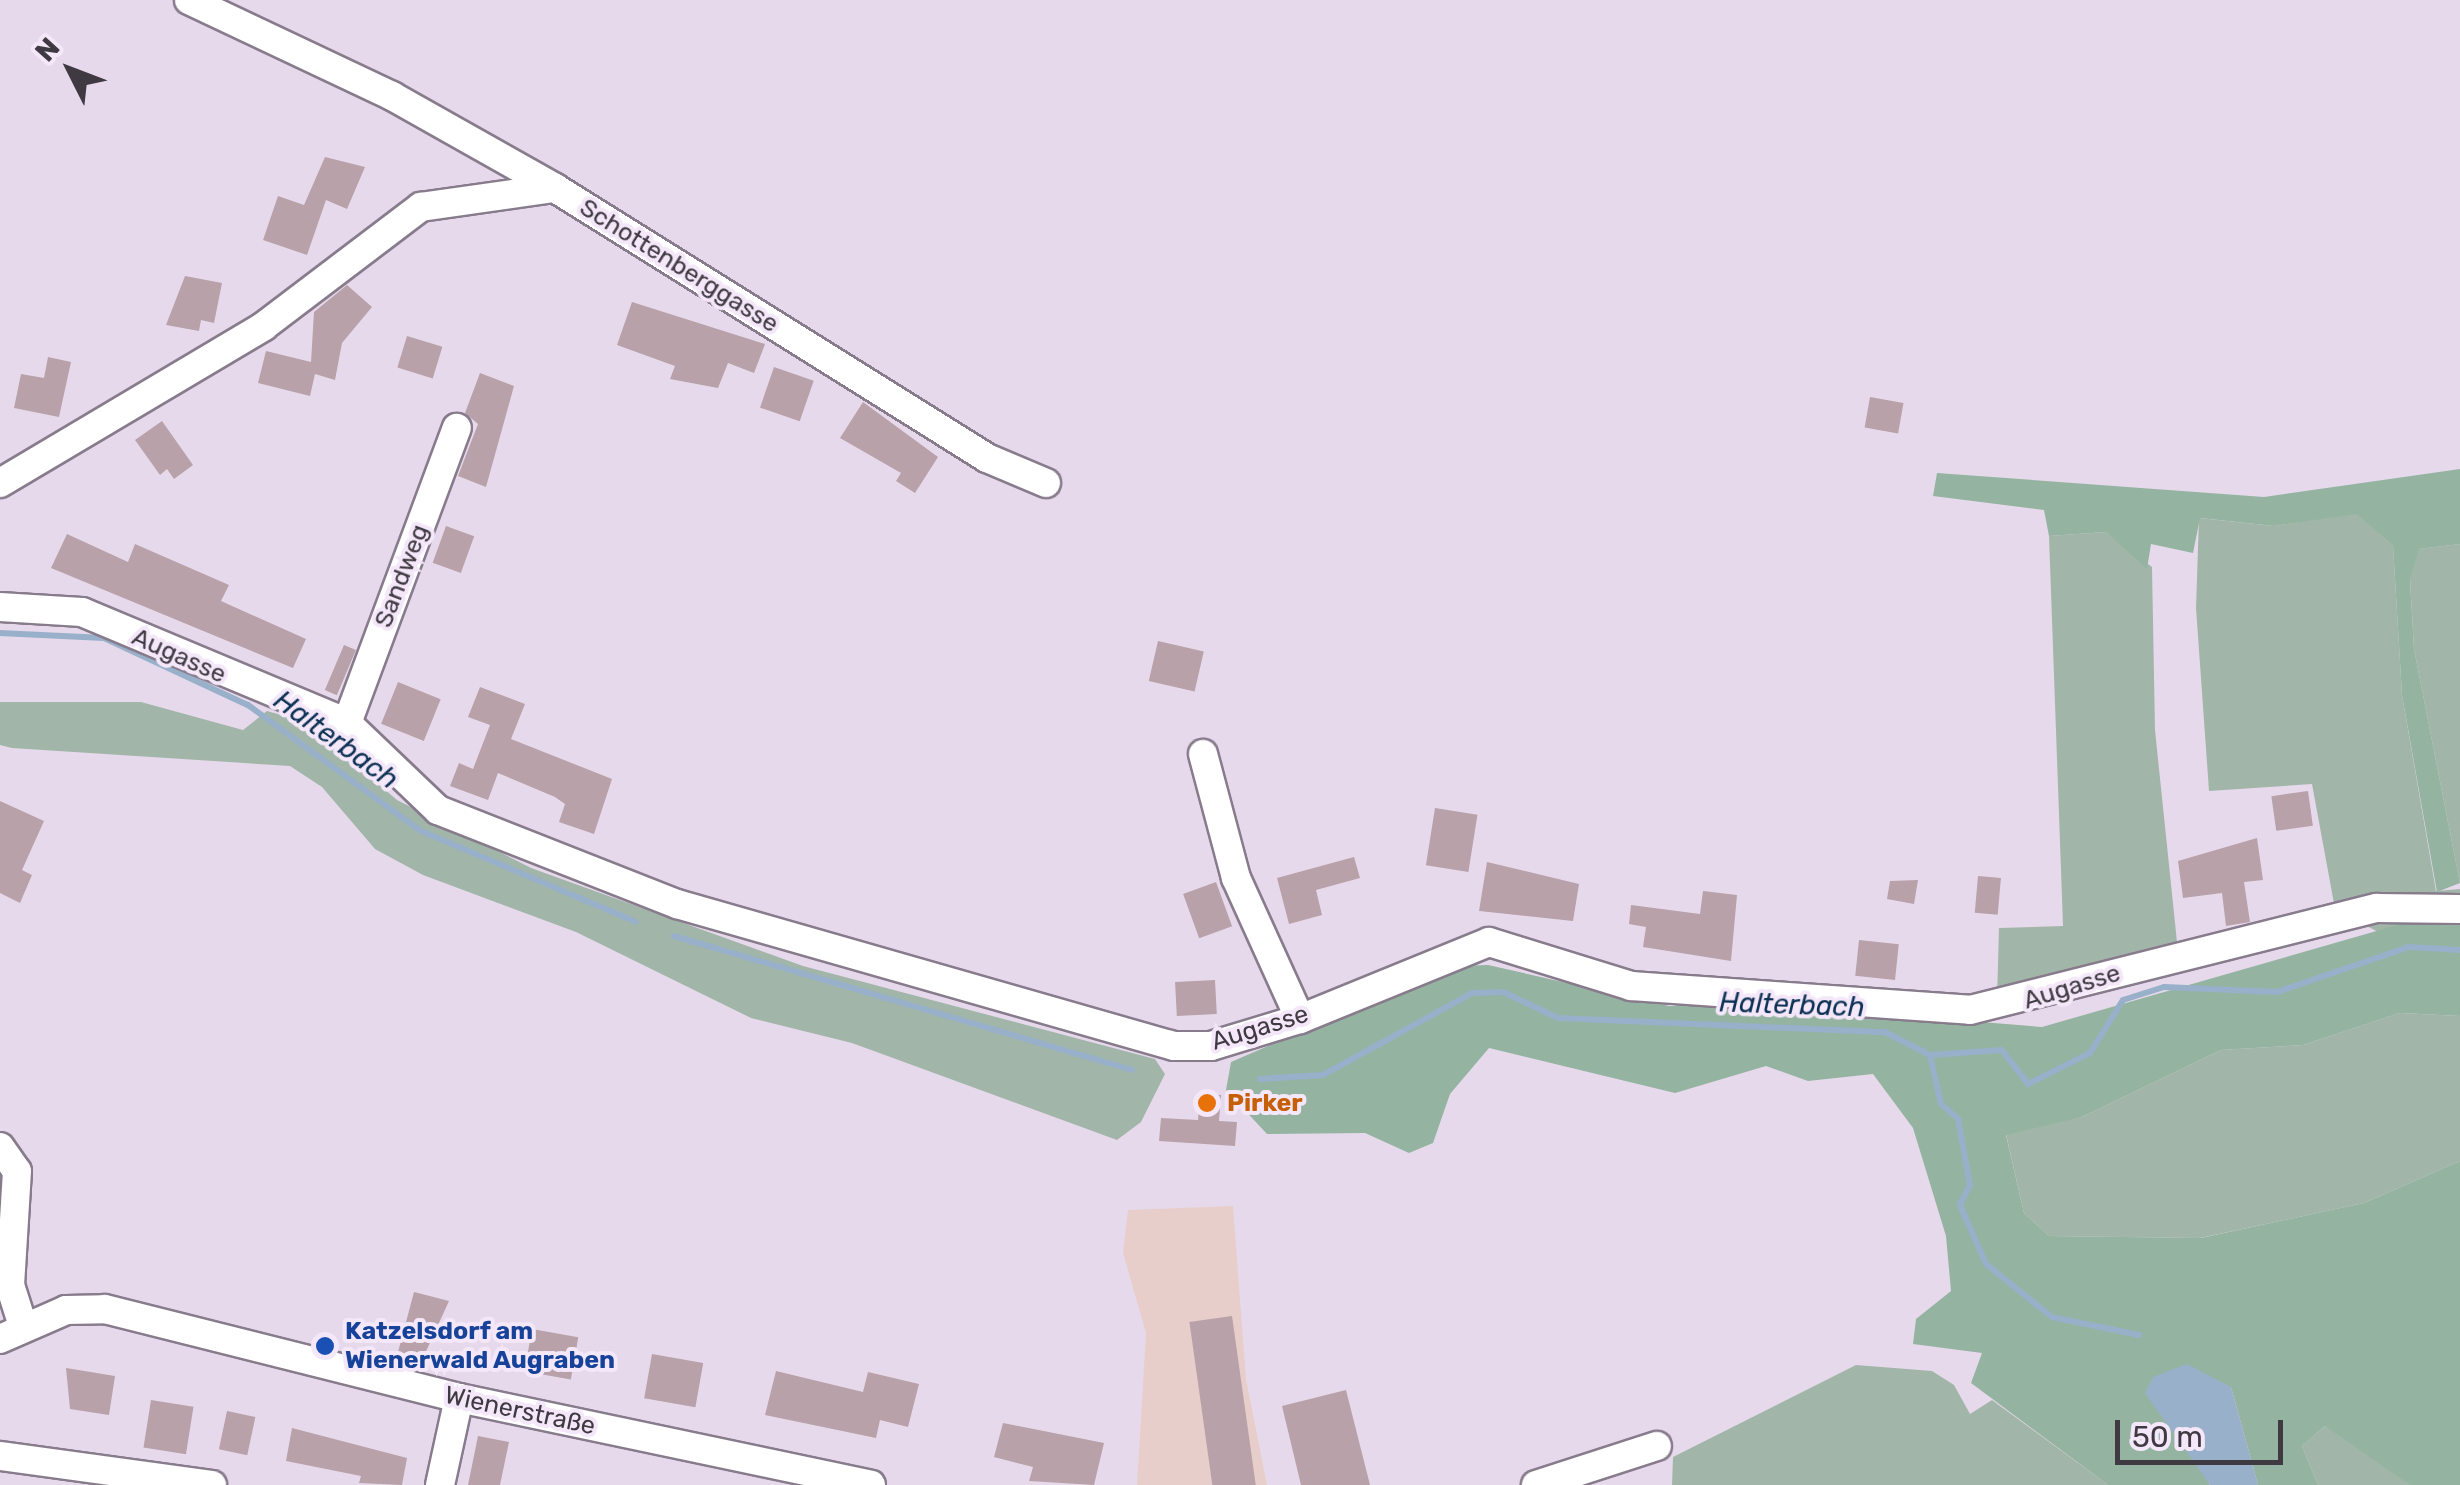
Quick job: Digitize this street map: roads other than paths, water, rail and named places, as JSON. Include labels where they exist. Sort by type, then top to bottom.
[{"type":"street","points":[[189,0],[555,188]]},
{"type":"street","name":"Schottenberggasse","points":[[0,483],[264,326],[421,208],[555,188],[987,458],[1046,484]]},
{"type":"street","name":"Sandweg","points":[[346,724],[458,428]]},
{"type":"street","name":"Augasse","points":[[0,607],[82,612],[346,724],[438,810],[677,904],[1174,1046],[1212,1046],[1300,1019],[1489,942],[1631,986],[1970,1010],[2377,908],[2460,909]]},
{"type":"street","points":[[1203,754],[1236,878],[1300,1019]]},
{"type":"street","points":[[0,1147],[17,1172],[5,1285],[12,1332]]},
{"type":"street","name":"Wienerstraße","points":[[12,1332],[105,1309],[458,1398],[871,1485]]},
{"type":"street","points":[[440,1485],[458,1398]]},
{"type":"street","points":[[1536,1485],[1657,1446]]},
{"type":"street","points":[[0,1456],[212,1485]]},
{"type":"water","points":[[2187,1364],[2231,1387],[2258,1485],[2210,1485],[2145,1393],[2153,1377]]},
{"type":"waterway","name":"Halterbach","points":[[0,633],[104,638],[248,705],[421,831],[636,922]]},
{"type":"waterway","name":"Halterbach","points":[[674,936],[1132,1070]]},
{"type":"waterway","name":"Halterbach","points":[[1260,1079],[1323,1075],[1472,993],[1503,992],[1558,1018],[1885,1032],[1930,1055],[2002,1050],[2028,1084],[2090,1053],[2123,1000],[2164,987],[2277,992],[2409,947],[2460,950]]},
{"type":"waterway","points":[[1930,1055],[1941,1104],[1958,1119],[1970,1185],[1960,1205],[1986,1264],[2052,1317],[2139,1335]]},
{"type":"place","name":"Pirker","points":[[1207,1103]]},
{"type":"place","name":"Katzelsdorf am Wienerwald Augraben","points":[[325,1346]]}]
